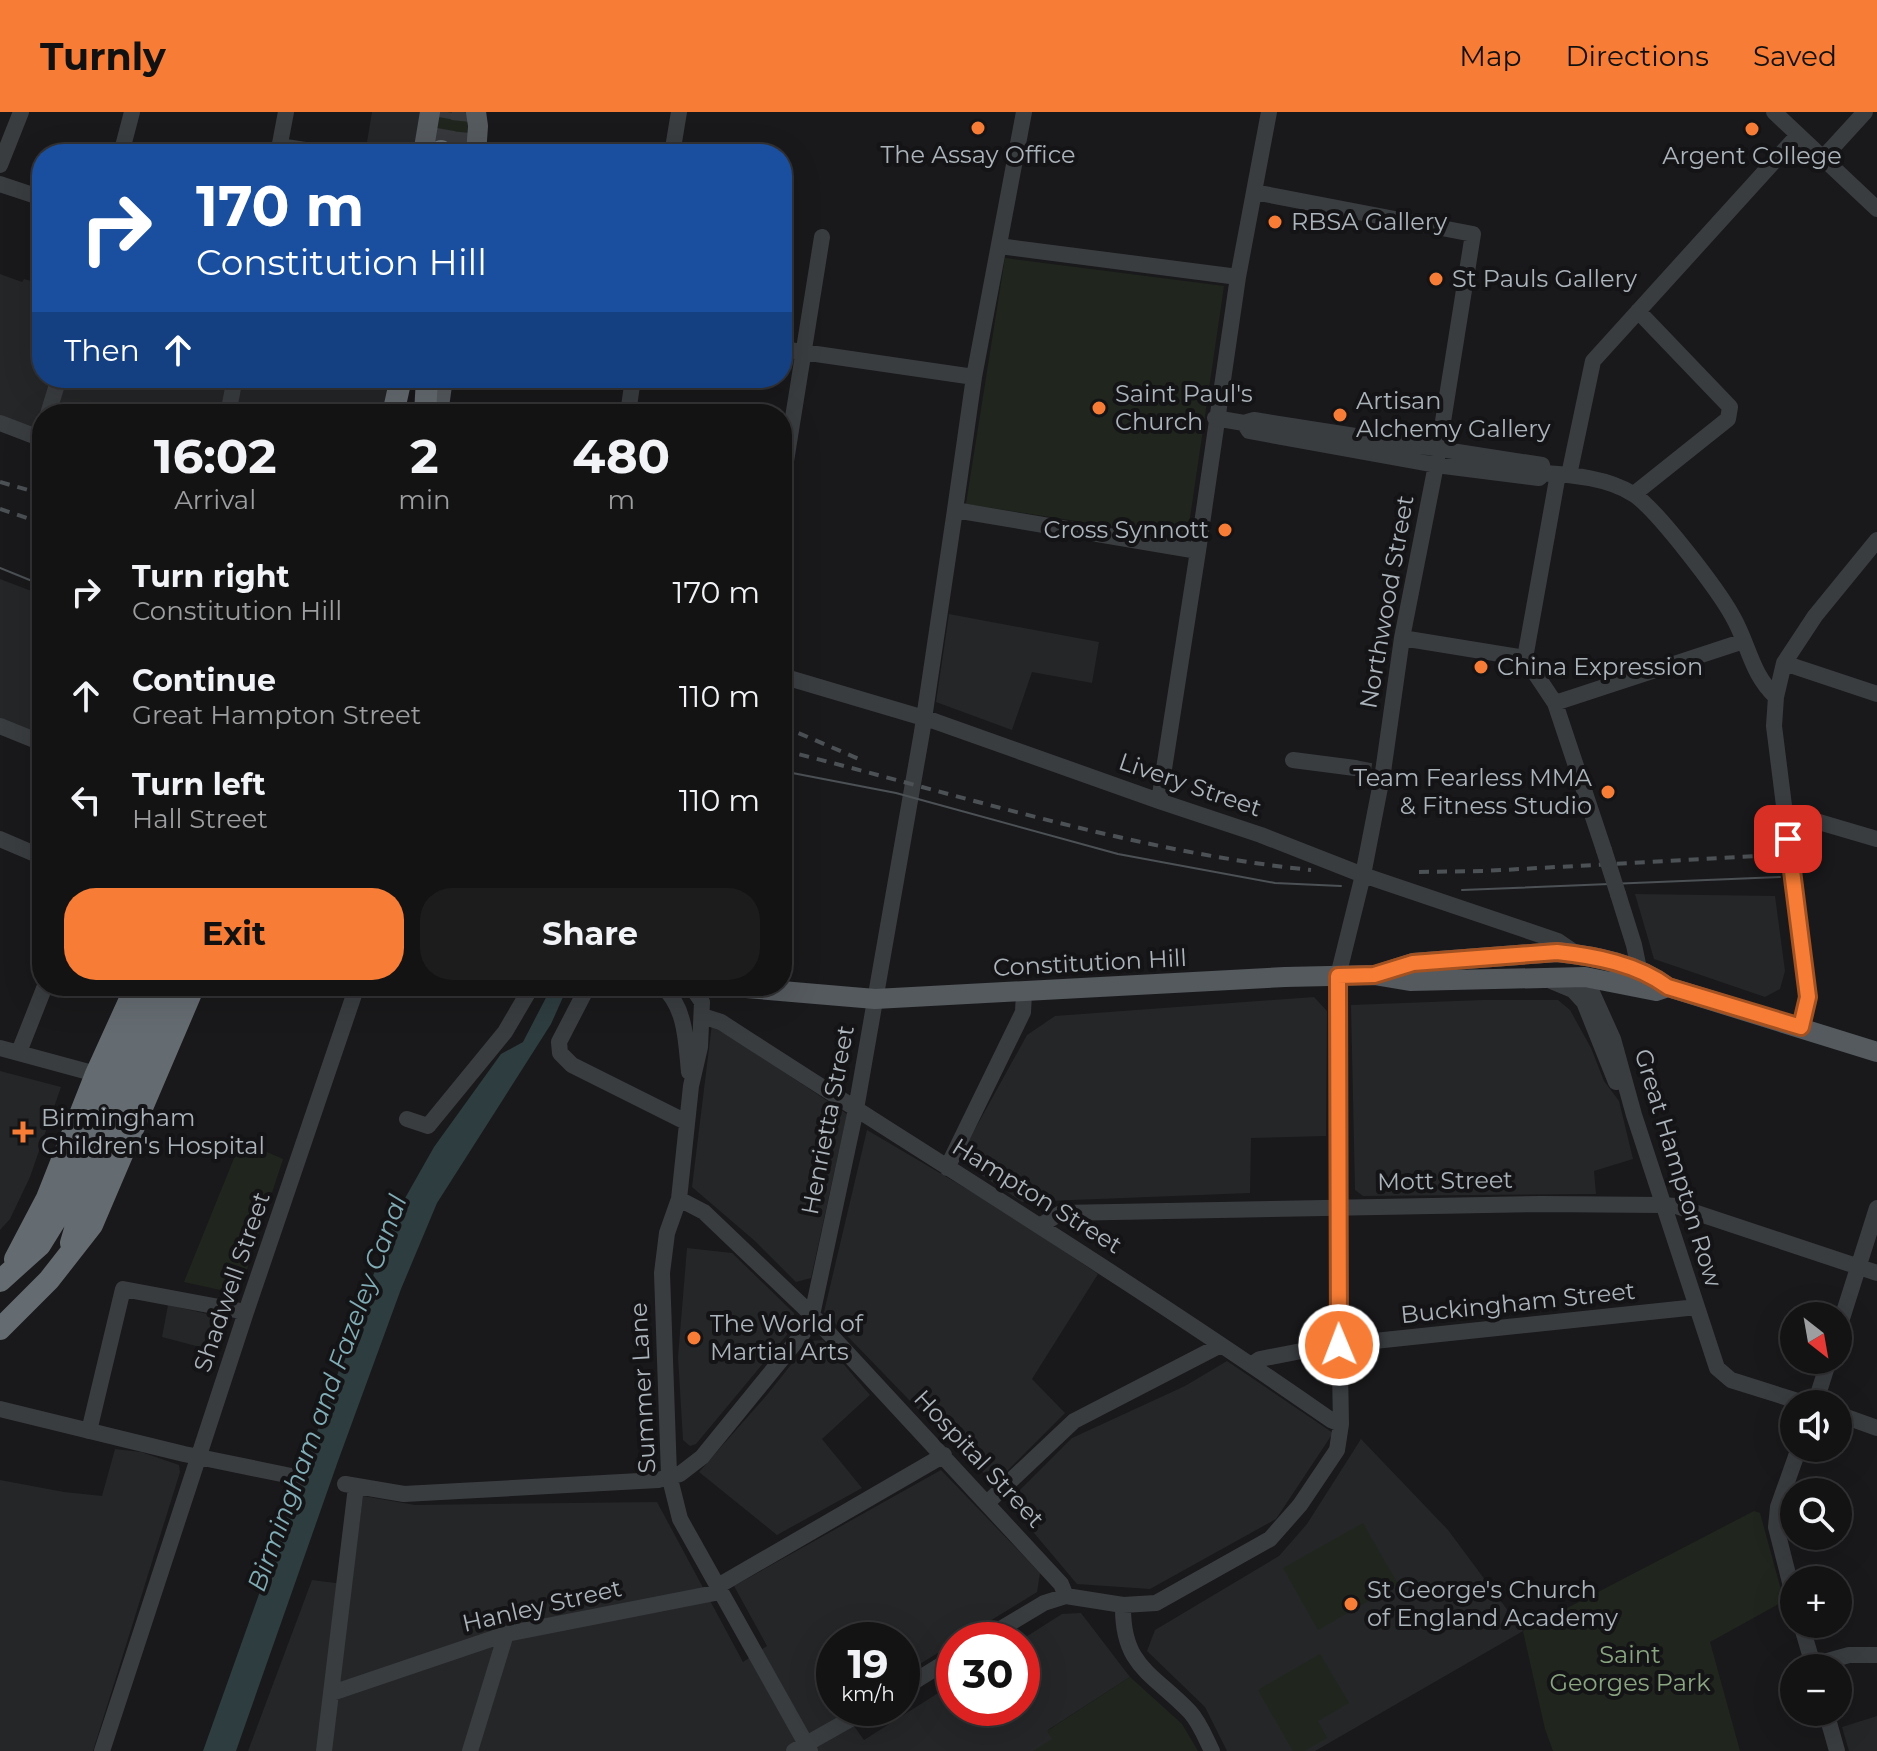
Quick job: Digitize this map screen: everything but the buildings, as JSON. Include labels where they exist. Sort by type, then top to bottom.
[{"type":"highway","points":[[4,1277],[47,1198],[96,1074],[142,996]]},
{"type":"highway","points":[[67,1256],[144,996]]},
{"type":"highway","points":[[4,1277],[40,1245],[66,1203],[144,996]]},
{"type":"highway","points":[[0,1329],[29,1301],[92,1225],[189,996]]},
{"type":"main road","points":[[430,112],[441,144]]},
{"type":"main road","points":[[476,112],[477,144]]},
{"type":"main road","name":"Constitution Hill","points":[[1374,975],[1413,963],[1557,952],[1639,969],[1668,987]]},
{"type":"main road","name":"Constitution Hill","points":[[1461,961],[1567,963],[1585,977]]},
{"type":"main road","name":"Constitution Hill","points":[[792,992],[875,999],[1338,976],[1374,975],[1410,981],[1585,977]]},
{"type":"main road","points":[[1585,977],[1656,991],[1668,987],[1877,1052]]},
{"type":"main road","name":"Constitution Hill","points":[[792,989],[809,994]]},
{"type":"street","points":[[0,165],[21,112]]},
{"type":"street","points":[[124,144],[132,112]]},
{"type":"street","points":[[280,144],[286,112]]},
{"type":"street","points":[[674,144],[679,112]]},
{"type":"street","name":"Henrietta Street","points":[[332,1693],[350,1486],[404,1494],[658,1480],[680,1474],[702,1457],[803,1333],[812,1315],[856,1109],[924,718],[974,377],[1024,112]]},
{"type":"street","points":[[1159,801],[1198,551],[1215,418],[1269,112]]},
{"type":"street","points":[[1774,112],[1877,209]]},
{"type":"street","points":[[1823,158],[1865,112]]},
{"type":"street","points":[[1639,969],[1618,894],[1555,703],[1525,658],[1557,474],[1593,361],[1798,135]]},
{"type":"street","points":[[0,184],[32,195]]},
{"type":"street","name":"Northwood Street","points":[[1123,1605],[1156,1603],[1270,1539],[1300,1505],[1337,1450],[1341,1424],[1337,1207],[1338,976],[1363,875],[1473,234],[1254,192]]},
{"type":"street","points":[[792,428],[823,259],[822,237]]},
{"type":"street","points":[[999,246],[1238,277]]},
{"type":"street","points":[[1634,494],[1728,419],[1730,407],[1638,311]]},
{"type":"street","points":[[792,350],[974,377]]},
{"type":"street","points":[[1215,418],[1244,423],[1249,431],[1437,457],[1539,478],[1557,474],[1604,482],[1634,494],[1664,524],[1733,617],[1758,679],[1776,697]]},
{"type":"street","points":[[0,423],[32,434]]},
{"type":"street","points":[[955,510],[1198,551]]},
{"type":"street","points":[[1801,1027],[1808,997],[1774,726],[1776,697],[1784,663],[1815,616],[1877,540]]},
{"type":"street","points":[[1402,638],[1525,658]]},
{"type":"street","points":[[1555,703],[1744,641]]},
{"type":"street","points":[[1784,663],[1877,694]]},
{"type":"street","name":"Livery Street","points":[[792,679],[924,718],[1261,835],[1363,875],[1558,941],[1577,954]]},
{"type":"street","points":[[0,726],[32,739]]},
{"type":"street","points":[[1293,760],[1355,768]]},
{"type":"street","points":[[1785,812],[1877,839]]},
{"type":"street","points":[[0,839],[32,853]]},
{"type":"street","points":[[1544,977],[1573,990],[1584,1002],[1613,1077],[1634,1115]]},
{"type":"street","name":"Great Hampton Row","points":[[1585,977],[1613,1039],[1662,1205],[1717,1368],[1731,1380],[1780,1395]]},
{"type":"street","points":[[947,1168],[1023,1012],[1024,993]]},
{"type":"street","points":[[19,1052],[41,996]]},
{"type":"street","name":"Shadwell Street","points":[[102,1751],[354,996]]},
{"type":"street","points":[[407,1119],[428,1126],[505,1032],[526,996]]},
{"type":"street","points":[[583,996],[559,1042],[560,1053],[592,1077],[686,1122]]},
{"type":"street","name":"Summer Lane","points":[[673,996],[687,1045],[691,1086]]},
{"type":"street","name":"Summer Lane","points":[[700,996],[700,1047],[686,1122],[679,1199],[667,1233],[662,1273],[669,1475],[680,1519],[804,1749]]},
{"type":"street","name":"Hampton Street","points":[[702,1016],[721,1022],[1041,1225],[1341,1424]]},
{"type":"street","points":[[0,1048],[96,1074]]},
{"type":"street","name":"Hospital Street","points":[[679,1199],[704,1212],[812,1315],[1061,1584],[1066,1596]]},
{"type":"street","name":"Mott Street","points":[[1041,1225],[1061,1213],[1541,1204],[1662,1205],[1676,1206],[1877,1273]]},
{"type":"street","points":[[1847,1302],[1877,1208]]},
{"type":"street","points":[[89,1431],[123,1289],[246,1312]]},
{"type":"street","name":"Buckingham Street","points":[[1251,1365],[1260,1359],[1339,1345],[1697,1307]]},
{"type":"street","points":[[987,1503],[1074,1421],[1221,1345]]},
{"type":"street","points":[[0,1409],[301,1478]]},
{"type":"street","points":[[1852,1419],[1877,1428]]},
{"type":"street","name":"Hanley Street","points":[[332,1693],[506,1634],[719,1589],[944,1455]]},
{"type":"street","points":[[1786,1566],[1776,1527],[1778,1507],[1794,1462]]},
{"type":"street","points":[[1012,1622],[1044,1603],[1066,1596],[1123,1605],[1130,1652],[1193,1715],[1212,1751]]},
{"type":"street","points":[[470,1751],[506,1634]]},
{"type":"street","points":[[1852,1655],[1877,1655]]},
{"type":"street","points":[[324,1751],[332,1693]]},
{"type":"street","points":[[804,1749],[841,1726]]},
{"type":"street","points":[[1830,1726],[1837,1751]]},
{"type":"shaded area","points":[[372,112],[430,112],[425,144],[367,144]]},
{"type":"shaded area","points":[[0,274],[22,282],[24,279],[32,281],[32,388],[393,388],[393,404],[32,404],[32,435],[0,423]]},
{"type":"shaded area","points":[[0,579],[32,591],[32,739],[0,726]]},
{"type":"shaded area","points":[[949,614],[1099,642],[1092,683],[1032,672],[1012,730],[936,702]]},
{"type":"shaded area","points":[[1635,894],[1775,896],[1785,971],[1780,989],[1765,997],[1654,959]]},
{"type":"shaded area","points":[[547,996],[564,996],[551,1024],[437,1203],[401,1289],[236,1751],[203,1751],[400,1207],[434,1147],[501,1054],[523,1042]]},
{"type":"shaded area","points":[[1314,997],[1327,1011],[1326,1136],[1251,1138],[1250,1193],[1022,1202],[969,1167],[964,1149],[1027,1035],[1055,1016]]},
{"type":"shaded area","points":[[1558,1000],[1570,1010],[1591,1048],[1604,1081],[1619,1101],[1633,1159],[1594,1171],[1596,1194],[1363,1196],[1355,1190],[1351,1005]]},
{"type":"shaded area","points":[[712,1024],[847,1114],[811,1278],[796,1282],[755,1241],[692,1187]]},
{"type":"shaded area","name":"Birmingham Children's Hospital","points":[[0,1071],[61,1087],[30,1177],[10,1219],[0,1230]]},
{"type":"shaded area","points":[[867,1130],[1006,1212],[1098,1274],[1032,1379],[1065,1413],[1000,1478],[988,1477],[944,1436],[824,1312]]},
{"type":"shaded area","points":[[687,1248],[732,1253],[794,1313],[795,1325],[696,1444],[690,1446],[683,1440],[678,1357]]},
{"type":"shaded area","points":[[168,1305],[230,1319],[219,1352],[162,1337]]},
{"type":"shaded area","points":[[823,1340],[870,1395],[822,1439],[862,1488],[777,1535],[699,1472],[810,1341]]},
{"type":"shaded area","points":[[1227,1361],[1333,1433],[1276,1519],[1150,1589],[1077,1584],[1018,1514],[1018,1492],[1072,1438],[1185,1386]]},
{"type":"shaded area","name":"St George's Church of England Academy","points":[[1361,1439],[1448,1530],[1523,1631],[1315,1751],[1227,1751],[1205,1707],[1147,1651],[1155,1630],[1279,1556],[1307,1524]]},
{"type":"shaded area","points":[[115,1449],[141,1452],[179,1465],[180,1472],[93,1751],[0,1751],[0,1480],[102,1496]]},
{"type":"shaded area","points":[[941,1470],[1040,1573],[1037,1592],[988,1622],[936,1622],[936,1654],[920,1664],[920,1622],[816,1622],[816,1726],[854,1726],[864,1740],[886,1726],[920,1726],[920,1705],[936,1694],[936,1726],[1040,1726],[1040,1628],[1062,1614],[1081,1613],[1130,1677],[1048,1730],[1060,1751],[248,1751],[312,1580],[351,1585],[363,1496],[415,1505],[657,1502],[743,1662],[767,1646],[734,1586]]},
{"type":"shaded area","points":[[1877,1716],[1877,1751],[1849,1751],[1842,1727]]},
{"type":"green space","points":[[440,112],[467,112],[468,144],[435,144]]},
{"type":"green space","points":[[1005,258],[1224,286],[1187,538],[966,504]]},
{"type":"green space","points":[[241,1141],[283,1159],[239,1294],[184,1282]]},
{"type":"green space","name":"Saint Georges Park","points":[[1754,1511],[1760,1513],[1780,1586],[1780,1603],[1710,1642],[1740,1751],[1553,1751],[1545,1729],[1523,1631]]},
{"type":"green space","points":[[1363,1523],[1398,1584],[1318,1630],[1283,1568]]},
{"type":"green space","points":[[1320,1654],[1349,1703],[1318,1721],[1327,1738],[1304,1751],[1293,1751],[1258,1690]]},
{"type":"green space","points":[[1130,1677],[1182,1724],[1198,1751],[1033,1751],[1052,1739],[1047,1731]]},
{"type":"tunnel","points":[[442,144],[448,112]]},
{"type":"tunnel","points":[[460,144],[463,112]]},
{"type":"tunnel","points":[[1355,768],[1376,772]]},
{"type":"tram line","points":[[0,568],[32,581]]},
{"type":"tram line","points":[[792,773],[896,793],[1118,854],[1275,883],[1341,886]]},
{"type":"tram line","points":[[1462,890],[1780,877]]},
{"type":"railway","points":[[0,482],[32,491]]},
{"type":"railway","points":[[0,509],[32,520]]},
{"type":"railway","points":[[792,730],[859,759]]},
{"type":"railway","points":[[792,753],[1045,819],[1178,850],[1311,870]]},
{"type":"railway","points":[[1419,872],[1776,855]]},
{"type":"place","name":"The Assay Office","points":[[978,128]]},
{"type":"place","name":"Argent College","points":[[1752,129]]},
{"type":"place","name":"RBSA Gallery","points":[[1275,222]]},
{"type":"place","name":"St Pauls Gallery","points":[[1436,279]]},
{"type":"place","name":"Saint Paul's Church","points":[[1099,408]]},
{"type":"place","name":"Artisan Alchemy Gallery","points":[[1340,415]]},
{"type":"place","name":"Cross Synnott","points":[[1225,530]]},
{"type":"place","name":"China Expression","points":[[1481,667]]},
{"type":"place","name":"Team Fearless MMA & Fitness Studio","points":[[1608,792]]},
{"type":"place","name":"Birmingham Children's Hospital","points":[[23,1132]]},
{"type":"place","name":"The World of Martial Arts","points":[[694,1338]]},
{"type":"place","name":"St George's Church of England Academy","points":[[1351,1604]]},
{"type":"route","points":[[1339,1345],[1338,976],[1374,975],[1413,963],[1557,952],[1577,954],[1639,969],[1668,987],[1801,1027],[1808,997],[1788,839]]},
{"type":"water label","name":"Birmingham and Fazeley Canal","points":[[327,1393]]}]
